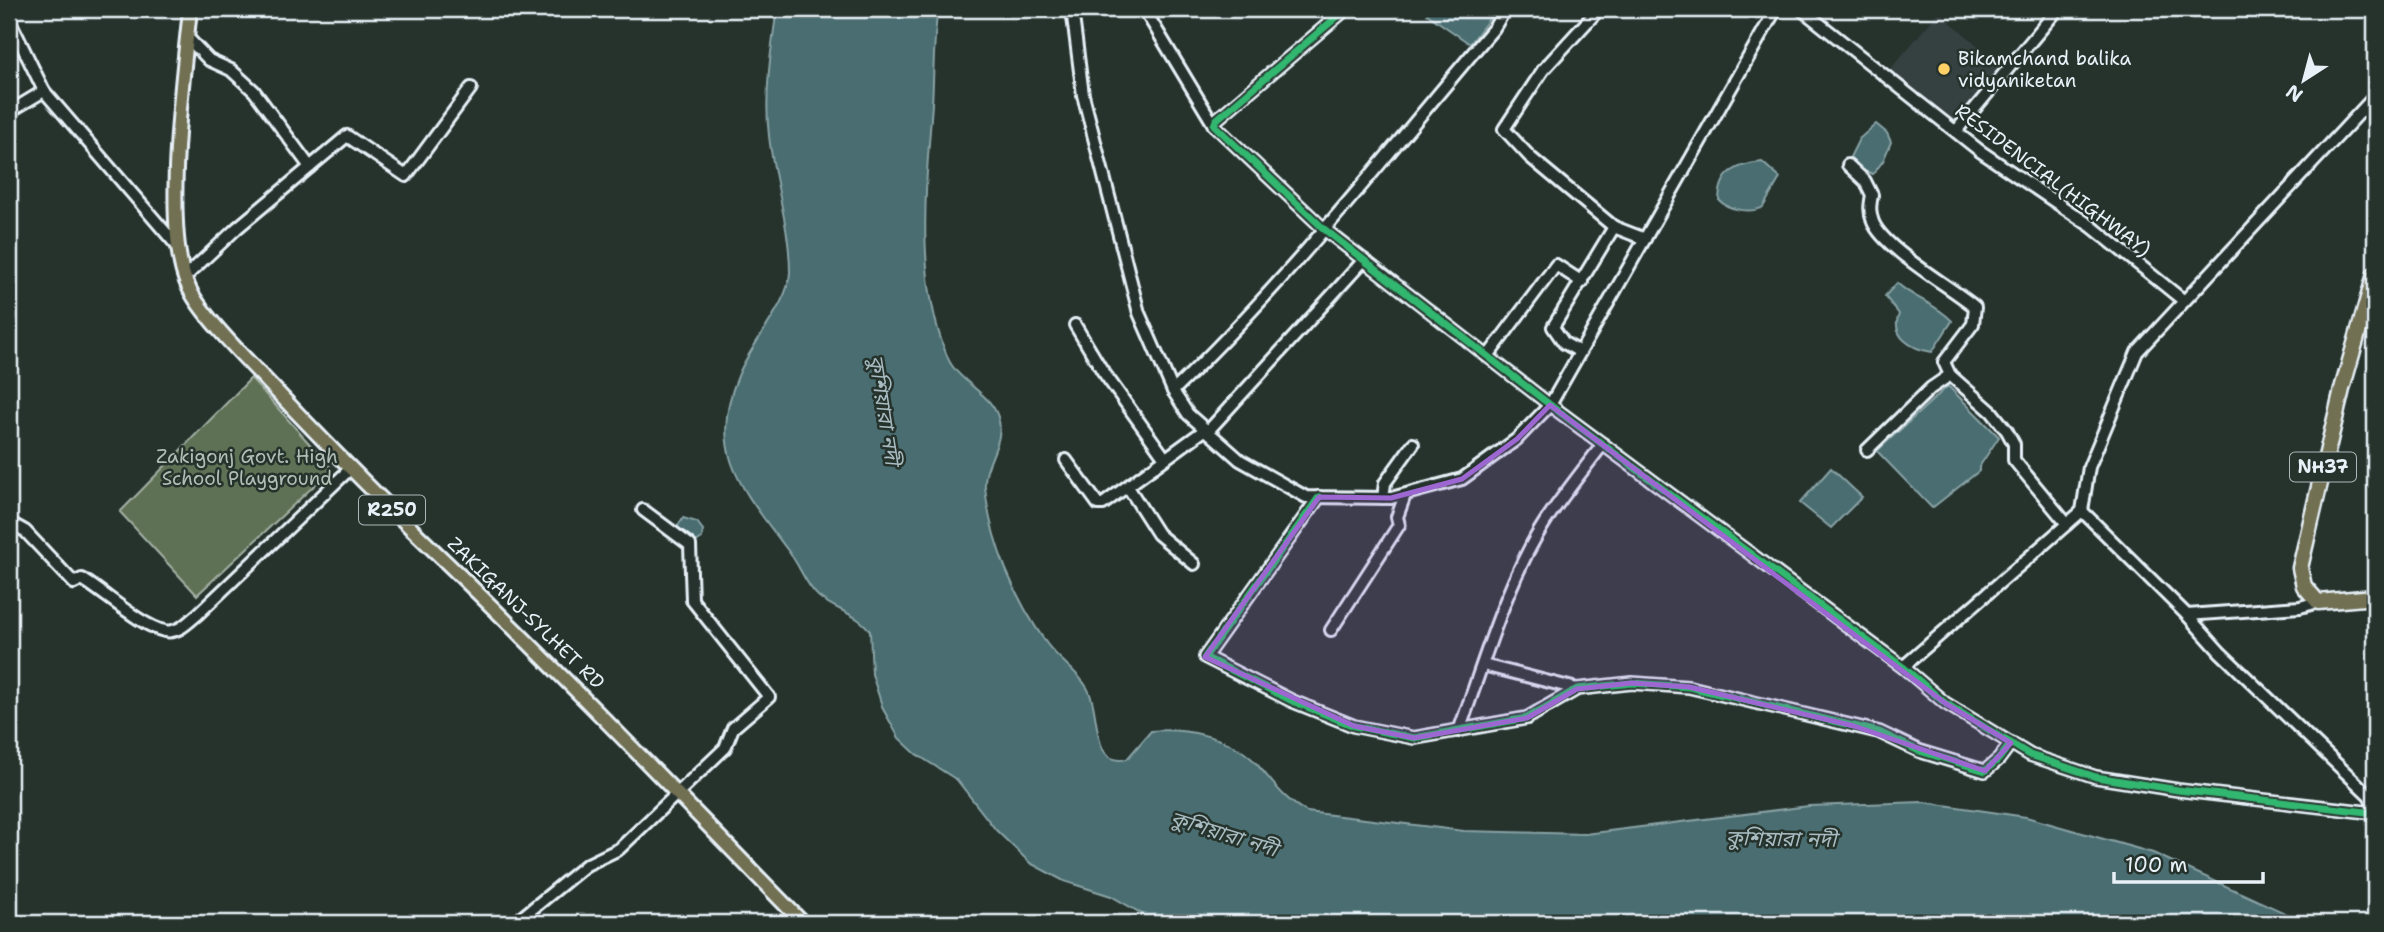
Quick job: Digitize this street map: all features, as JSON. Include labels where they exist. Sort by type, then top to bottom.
[{"type":"highway","name":"NH37","points":[[2318,602],[2301,579],[2302,553],[2342,389],[2375,274]]},
{"type":"highway","points":[[2318,602],[2375,597]]},
{"type":"main road","name":"ZAKIGANJ-SYLHET RD","points":[[190,9],[179,125],[179,248],[189,289],[234,346],[350,469],[579,690],[803,923]]},
{"type":"street","points":[[1072,9],[1083,95],[1139,313],[1173,391],[1188,414],[1240,460],[1306,497],[1383,498],[1405,495],[1462,479],[1517,439],[1550,405],[1776,9]]},
{"type":"street","points":[[1144,9],[1214,125],[1324,229],[1550,405],[1903,667],[1945,703],[2030,755],[2096,777],[2178,790],[2375,813],[2370,796],[2220,652],[2187,615],[2082,510]]},
{"type":"street","points":[[1214,125],[1216,120],[1346,9]]},
{"type":"street","points":[[1173,391],[1266,298],[1401,141],[1494,28],[1503,13],[1501,9]]},
{"type":"street","points":[[1598,9],[1543,70],[1504,129],[1530,157],[1614,227],[1644,239]]},
{"type":"street","name":"RESIDENCIAL(HIGHWAY)","points":[[1801,9],[1980,151],[2091,226],[2184,301]]},
{"type":"street","points":[[1956,131],[2057,9]]},
{"type":"street","points":[[9,19],[44,91],[179,248]]},
{"type":"street","points":[[187,37],[209,60],[231,70],[254,91],[310,167]]},
{"type":"street","points":[[185,277],[347,136],[406,176],[471,88]]},
{"type":"street","points":[[9,112],[44,91]]},
{"type":"street","points":[[1903,667],[2082,510],[2089,467],[2127,369],[2157,327],[2375,96]]},
{"type":"street","points":[[1848,165],[1865,181],[1872,195],[1870,209],[1874,225],[1903,254],[1975,307],[1973,324],[1944,362],[1950,375],[1999,422],[2014,443],[2014,460],[2067,524]]},
{"type":"street","points":[[1580,352],[1564,343],[1553,327],[1614,227]]},
{"type":"street","points":[[1066,460],[1098,504],[1111,500],[1207,430],[1364,260]]},
{"type":"street","points":[[1488,356],[1556,265],[1582,282]]},
{"type":"street","points":[[1075,325],[1102,370],[1166,458]]},
{"type":"street","points":[[1867,450],[1917,401],[1950,375]]},
{"type":"street","points":[[1383,498],[1385,483],[1413,444]]},
{"type":"street","points":[[1459,731],[1531,548],[1545,522],[1603,444]]},
{"type":"street","points":[[9,522],[25,531],[74,583],[82,579],[150,625],[166,632],[180,629],[198,614],[350,469]]},
{"type":"street","points":[[1128,486],[1158,534],[1194,564]]},
{"type":"street","points":[[1331,630],[1399,524],[1397,517],[1405,495]]},
{"type":"street","points":[[1319,497],[1205,657],[1292,701],[1354,726],[1414,738],[1527,718],[1577,689]]},
{"type":"street","points":[[515,923],[586,865],[619,849],[725,748],[733,728],[769,697],[692,600],[690,545],[643,510]]},
{"type":"street","points":[[2187,615],[2300,607],[2318,602]]},
{"type":"street","points":[[1483,665],[1577,689],[1632,684],[1689,687],[1879,732],[1919,751],[1985,771],[2000,759],[2011,743]]},
{"type":"highlighted area","points":[[1550,405],[1945,703],[2011,743],[1985,771],[1854,726],[1689,687],[1632,683],[1577,689],[1527,718],[1414,738],[1354,726],[1205,657],[1319,497],[1391,498],[1462,479],[1517,439]]},
{"type":"shaded area","name":"Bikamchand balika vidyaniketan","points":[[1939,12],[2000,65],[1954,126],[1887,73]]},
{"type":"green space","name":"Zakigonj Govt. High School Playground","points":[[251,378],[332,469],[197,595],[120,512]]},
{"type":"water","name":"কুশিয়ারা নদী","points":[[777,9],[938,9],[925,231],[930,295],[937,326],[952,365],[990,403],[999,421],[999,438],[985,479],[988,508],[998,549],[1035,627],[1056,655],[1086,686],[1091,696],[1098,735],[1107,755],[1115,759],[1127,759],[1151,731],[1205,735],[1243,752],[1283,794],[1307,812],[1464,831],[1585,834],[1809,806],[1923,802],[2026,817],[2153,853],[2307,923],[1158,923],[1111,896],[1064,881],[1030,863],[996,830],[957,780],[916,754],[899,738],[883,709],[872,674],[870,631],[859,620],[824,601],[813,591],[793,557],[745,491],[728,450],[726,428],[729,404],[738,376],[783,297],[790,272],[787,238],[771,153],[767,104]]},
{"type":"water","points":[[1431,9],[1491,9],[1494,12],[1470,44],[1427,14]]},
{"type":"water","points":[[1876,124],[1887,133],[1891,142],[1883,161],[1873,174],[1862,170],[1850,157],[1859,139]]},
{"type":"water","points":[[1762,162],[1780,178],[1763,207],[1740,210],[1719,200],[1726,176],[1745,165]]},
{"type":"water","points":[[1897,283],[1952,321],[1932,352],[1910,345],[1900,335],[1897,322],[1899,314],[1885,296]]},
{"type":"water","points":[[1948,386],[1999,437],[1979,471],[1932,508],[1877,451]]},
{"type":"water","points":[[1831,468],[1862,497],[1831,528],[1800,503]]},
{"type":"water","points":[[683,518],[697,522],[703,530],[702,538],[696,542],[677,527]]},
{"type":"cycle path","points":[[1346,9],[1216,120],[1214,125],[1324,229],[1554,408],[1903,667],[1945,703],[2030,755],[2096,777],[2178,790],[2375,813]]},
{"type":"cycle path","points":[[1319,497],[1205,657],[1292,701],[1354,726],[1414,738],[1527,718],[1577,689],[1632,683],[1689,687],[1879,732],[1919,751],[1985,771],[2011,743]]},
{"type":"place","name":"Bikamchand balika vidyaniketan","points":[[1944,69]]}]
